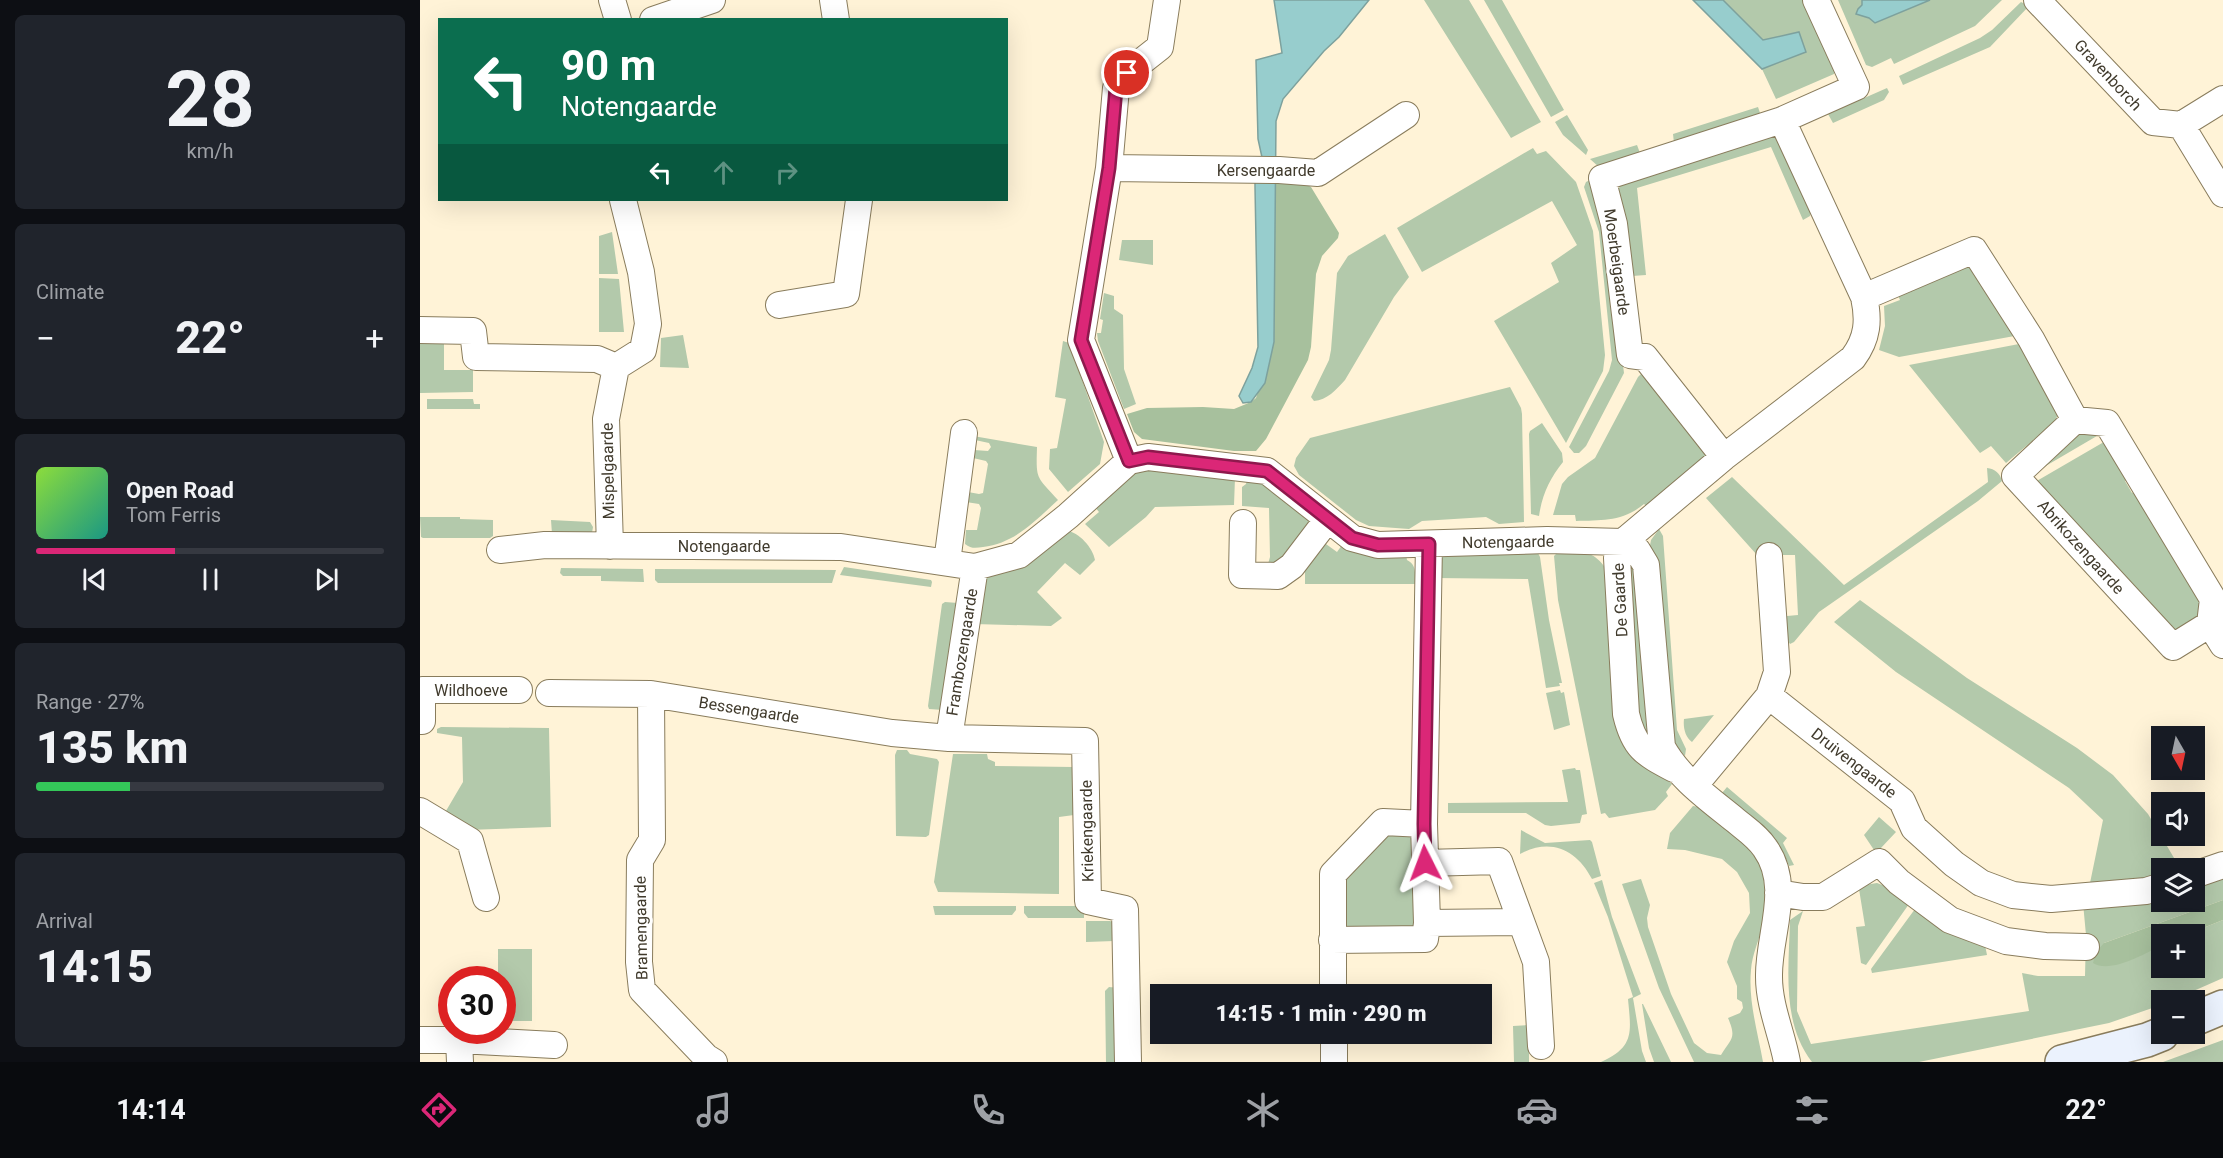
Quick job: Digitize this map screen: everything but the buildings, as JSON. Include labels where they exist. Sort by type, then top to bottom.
[{"type":"main road","points":[[2205,1014],[2223,1007]]},
{"type":"main road","points":[[2062,1062],[2151,1038]]},
{"type":"street","points":[[612,0],[617,18]]},
{"type":"street","points":[[659,18],[712,0]]},
{"type":"street","points":[[833,0],[836,18]]},
{"type":"street","points":[[1129,461],[1081,340],[1109,168],[1116,88],[1127,73],[1160,46],[1167,0]]},
{"type":"street","name":"Moerbeigaarde","points":[[1724,457],[1645,357],[1630,355],[1614,224],[1602,178],[1782,120],[1856,87],[1816,0]]},
{"type":"street","name":"Gravenborch","points":[[2037,0],[2153,122],[2181,125]]},
{"type":"street","points":[[2223,99],[2181,125],[2223,194]]},
{"type":"street","name":"Kersengaarde","points":[[1109,168],[1279,170],[1318,173],[1406,116]]},
{"type":"street","points":[[1623,542],[1724,457],[1853,358],[1861,348],[1868,319],[1864,297],[1782,120]]},
{"type":"street","points":[[420,330],[473,331],[476,357],[597,359],[616,367],[643,350],[648,324],[641,272],[623,201]]},
{"type":"street","points":[[779,305],[846,294],[860,201]]},
{"type":"street","points":[[1864,297],[1974,250],[2031,339],[2075,420]]},
{"type":"street","name":"Mispelgaarde","points":[[610,546],[606,419],[616,367]]},
{"type":"street","name":"Abrikozengaarde","points":[[2075,420],[2107,423],[2213,599],[2217,634],[2173,647],[2014,476],[2075,420]]},
{"type":"street","points":[[947,562],[964,433]]},
{"type":"street","name":"Notengaarde","points":[[500,550],[544,545],[841,547],[975,567],[1019,555],[1068,516],[1129,461],[1148,457],[1267,471],[1352,538],[1378,545],[1547,540],[1623,542]]},
{"type":"street","points":[[1243,523],[1242,575],[1278,576],[1292,566],[1327,520]]},
{"type":"street","name":"De Gaarde","points":[[1623,542],[1637,550],[1646,565],[1662,747],[1686,779],[1754,835],[1774,863],[1778,877],[1778,893],[1768,979],[1787,1062]]},
{"type":"street","points":[[1332,940],[1425,939],[1427,923],[1424,824],[1429,544]]},
{"type":"street","points":[[1686,779],[1769,696],[1777,672],[1768,556]]},
{"type":"street","name":"Frambozengaarde","points":[[949,738],[975,567]]},
{"type":"street","name":"Wildhoeve","points":[[420,721],[422,721],[422,690],[519,690]]},
{"type":"street","name":"Bessengaarde","points":[[549,693],[651,694],[892,733],[949,738]]},
{"type":"street","name":"Bramengaarde","points":[[651,694],[651,840],[640,860],[639,962],[642,990],[706,1057],[714,1062]]},
{"type":"street","name":"Druivengaarde","points":[[1769,696],[1902,801],[1914,828],[1954,864],[1981,883],[2013,895],[2051,899],[2151,889]]},
{"type":"street","name":"Kriekengaarde","points":[[949,738],[1085,741],[1088,901],[1125,909],[1128,1062]]},
{"type":"street","points":[[420,811],[471,841],[486,898]]},
{"type":"street","points":[[1333,984],[1333,874],[1383,822],[1424,824]]},
{"type":"street","points":[[1425,863],[1498,861],[1536,963],[1541,1046]]},
{"type":"street","points":[[1778,893],[1823,897],[1879,862],[1899,882],[1950,920],[2006,941],[2045,946],[2086,947]]},
{"type":"street","points":[[2205,871],[2223,865]]},
{"type":"street","points":[[1427,923],[1519,922]]},
{"type":"street","points":[[420,1041],[459,1051],[554,1045]]},
{"type":"street","points":[[1334,1044],[1334,1062]]},
{"type":"green space","points":[[1424,0],[1469,0],[1541,122],[1511,138]]},
{"type":"green space","points":[[1484,0],[1502,0],[1564,110],[1551,117]]},
{"type":"green space","points":[[1723,0],[1807,0],[1836,67],[1834,74],[1776,99],[1762,69],[1805,52],[1799,32],[1763,40]]},
{"type":"green space","points":[[1838,0],[1862,0],[1869,18],[1875,23],[1930,0],[2002,0],[1975,26],[1894,64],[1891,58],[1872,67],[1866,65]]},
{"type":"green space","points":[[2021,2],[2029,6],[1990,47],[1903,85],[1899,76],[1980,38],[1992,30]]},
{"type":"green space","points":[[1887,88],[1889,92],[1884,100],[1833,123],[1828,114]]},
{"type":"green space","points":[[1758,107],[1762,119],[1674,143],[1673,134]]},
{"type":"green space","points":[[1567,115],[1588,150],[1586,155],[1563,135],[1555,122]]},
{"type":"green space","points":[[1769,134],[1777,138],[1811,212],[1810,216],[1803,220],[1771,147],[1637,188],[1646,275],[1632,276],[1617,192],[1621,184]]},
{"type":"green space","points":[[1637,145],[1640,153],[1599,167],[1590,159]]},
{"type":"green space","points":[[1533,148],[1537,154],[1546,151],[1576,182],[1593,231],[1605,355],[1603,371],[1566,443],[1494,321],[1559,282],[1551,263],[1577,245],[1552,201],[1422,272],[1397,228]]},
{"type":"green space","points":[[1590,180],[1602,198],[1624,373],[1586,446],[1579,453],[1574,453],[1569,447],[1609,371],[1612,360],[1599,232],[1584,187]]},
{"type":"green space","points":[[1275,181],[1304,183],[1311,187],[1339,233],[1338,238],[1322,256],[1316,274],[1308,360],[1266,439],[1256,451],[1234,451],[1142,439],[1134,432],[1127,414],[1147,408],[1234,409],[1256,398],[1274,342]]},
{"type":"green space","points":[[612,232],[618,274],[599,274],[599,236]]},
{"type":"green space","points":[[1385,234],[1409,277],[1394,297],[1345,380],[1327,397],[1314,401],[1311,397],[1329,360],[1331,350],[1337,273],[1348,256]]},
{"type":"green space","points":[[1122,240],[1153,240],[1153,265],[1119,260]]},
{"type":"green space","points":[[1969,265],[2020,335],[1899,357],[1879,350],[1885,326],[1884,306],[1900,300],[1896,291]]},
{"type":"green space","points":[[599,278],[619,279],[624,332],[599,332]]},
{"type":"green space","points":[[1104,293],[1114,296],[1114,309],[1123,315],[1124,369],[1136,404],[1124,409],[1098,341],[1097,333],[1101,333],[1103,320],[1100,319]]},
{"type":"green space","points":[[683,335],[689,368],[660,367],[661,338]]},
{"type":"green space","points":[[1063,341],[1069,343],[1104,442],[1100,464],[1068,492],[1049,469],[1050,449],[1057,448],[1066,399],[1055,397]]},
{"type":"green space","points":[[420,344],[444,344],[444,370],[473,370],[473,392],[420,393]]},
{"type":"green space","points":[[2019,344],[2057,405],[2058,414],[2055,422],[2006,463],[1991,446],[1980,453],[1909,365]]},
{"type":"green space","points":[[1642,373],[1705,449],[1706,455],[1703,463],[1650,509],[1644,504],[1628,514],[1603,520],[1576,521],[1575,515],[1553,515],[1562,484],[1595,458]]},
{"type":"green space","points":[[1510,387],[1522,414],[1524,522],[1499,524],[1486,517],[1422,521],[1409,529],[1369,526],[1356,520],[1299,475],[1294,466],[1296,458],[1310,438]]},
{"type":"green space","points":[[427,399],[473,399],[474,404],[480,404],[480,409],[427,409]]},
{"type":"green space","points":[[1542,423],[1562,453],[1563,462],[1547,487],[1539,516],[1531,514],[1529,434]]},
{"type":"green space","points":[[2076,430],[2102,433],[2032,474]]},
{"type":"green space","points":[[973,436],[1037,447],[1037,472],[1045,486],[1058,500],[1015,536],[994,545],[976,548],[965,544],[966,530],[977,530],[981,508],[979,504],[966,502],[968,492],[983,493],[988,464],[986,461],[973,458],[974,450],[988,451],[991,447],[989,443],[975,440]]},
{"type":"green space","points":[[2109,439],[2132,476],[2125,481],[2132,493],[2139,489],[2204,601],[2202,617],[2178,631],[2173,631],[2035,482]]},
{"type":"green space","points":[[1987,468],[1997,472],[2002,481],[1978,501],[1819,612],[1790,644],[1785,619],[1787,616],[1798,615],[1795,555],[1757,555],[1706,498],[1732,477],[1844,585],[1988,482]]},
{"type":"green space","points":[[1149,469],[1235,478],[1234,505],[1155,507],[1109,547],[1085,524],[1099,512],[1094,506],[1134,472]]},
{"type":"green space","points":[[1247,480],[1264,484],[1313,524],[1276,563],[1268,564],[1270,557],[1269,508],[1242,506],[1242,487]]},
{"type":"green space","points":[[420,517],[493,520],[493,536],[490,538],[423,538],[421,537]]},
{"type":"green space","points":[[551,520],[590,522],[593,527],[592,533],[552,534]]},
{"type":"green space","points":[[1659,529],[1663,536],[1677,730],[1686,749],[1685,756],[1670,738],[1649,551],[1651,540]]},
{"type":"green space","points":[[1067,531],[1085,541],[1095,560],[1080,575],[1065,563],[1037,592],[1062,618],[1051,626],[974,624],[984,580]]},
{"type":"green space","points":[[1319,539],[1337,552],[1342,545],[1406,555],[1407,560],[1414,567],[1415,584],[1305,584],[1305,557]]},
{"type":"green space","points":[[1558,552],[1587,553],[1598,559],[1608,572],[1620,739],[1625,746],[1672,784],[1666,792],[1668,796],[1655,810],[1609,818],[1605,813],[1601,814],[1558,600],[1554,556]]},
{"type":"green space","points":[[1538,553],[1562,683],[1559,683],[1560,686],[1546,688],[1528,579],[1435,578],[1440,558],[1445,555]]},
{"type":"green space","points":[[1635,563],[1651,740],[1638,722],[1628,564]]},
{"type":"green space","points":[[844,567],[931,580],[931,587],[840,575]]},
{"type":"green space","points":[[561,568],[643,569],[644,582],[601,581],[601,576],[563,576],[560,573]]},
{"type":"green space","points":[[655,569],[836,570],[832,583],[658,583],[655,580]]},
{"type":"green space","points":[[1860,600],[1967,678],[2077,748],[2113,775],[2148,814],[2151,819],[2151,846],[2167,846],[2174,858],[2151,858],[2151,878],[2137,882],[2090,883],[2103,820],[2069,788],[1896,672],[1834,622]]},
{"type":"green space","points":[[945,602],[958,603],[943,710],[929,709],[942,604]]},
{"type":"green space","points":[[1560,690],[1561,693],[1564,692],[1570,725],[1554,730],[1546,693]]},
{"type":"green space","points":[[1714,715],[1692,742],[1685,732],[1684,719]]},
{"type":"green space","points":[[441,727],[549,728],[551,827],[467,830],[443,816],[463,782],[462,737],[437,733],[437,729]]},
{"type":"green space","points":[[897,750],[907,750],[910,754],[937,759],[939,762],[929,835],[926,837],[896,836],[895,755]]},
{"type":"green space","points":[[953,754],[987,754],[988,759],[995,762],[995,766],[1073,767],[1074,815],[1059,817],[1059,894],[938,892],[934,882]]},
{"type":"green space","points":[[1575,768],[1580,770],[1587,814],[1582,815],[1580,823],[1545,825],[1526,813],[1448,813],[1448,803],[1568,802],[1562,770]]},
{"type":"green space","points":[[1727,787],[1787,838],[1783,843],[1794,865],[1789,866],[1784,854],[1761,825],[1722,793]]},
{"type":"green space","points":[[1693,806],[1700,807],[1744,842],[1762,865],[1767,898],[1764,921],[1753,958],[1750,982],[1763,1062],[1694,1062],[1659,988],[1622,884],[1641,879],[1650,905],[1647,918],[1648,927],[1671,994],[1694,1043],[1707,1053],[1721,1055],[1732,1038],[1728,1018],[1740,1013],[1743,1008],[1742,1002],[1737,999],[1737,986],[1727,962],[1734,941],[1750,913],[1749,893],[1737,872],[1722,859],[1685,850],[1667,849],[1670,833]]},
{"type":"green space","points":[[1879,817],[1896,832],[1880,849],[1874,850],[1864,835]]},
{"type":"green space","points":[[1521,830],[1545,843],[1590,840],[1601,876],[1592,879],[1579,860],[1562,849],[1542,847],[1520,854]]},
{"type":"green space","points":[[1384,832],[1413,832],[1416,924],[1412,929],[1345,927],[1342,881]]},
{"type":"green space","points":[[2223,874],[2223,900],[2205,907],[2205,880]]},
{"type":"green space","points":[[1602,880],[1612,917],[1641,994],[1633,998],[1646,1062],[1601,1062],[1625,1044],[1630,1029],[1628,999],[1633,997],[1608,917],[1594,883]]},
{"type":"green space","points":[[1877,883],[1890,888],[1909,904],[1866,965],[1861,963],[1856,927],[1865,926],[1859,889],[1865,885]]},
{"type":"green space","points":[[2151,894],[2151,912],[2190,912],[2151,924],[2151,926],[2104,943],[2129,960],[2151,950],[2151,978],[2205,978],[2205,927],[2223,920],[2223,978],[2196,990],[2151,990],[2151,1008],[2109,1023],[1919,1062],[1812,1062],[1802,1046],[1791,1012],[1788,975],[1790,920],[1803,911],[1798,926],[1797,1011],[1811,1044],[2029,1011],[2022,973],[2038,976],[2085,976],[2086,935],[2083,903]]},
{"type":"green space","points":[[2223,900],[2223,920],[2205,927],[2205,924],[2157,924],[2190,912],[2205,912],[2205,907]]},
{"type":"green space","points":[[933,906],[1016,906],[1016,910],[1012,915],[935,915]]},
{"type":"green space","points":[[1024,906],[1079,906],[1084,910],[1084,918],[1028,918],[1024,913]]},
{"type":"green space","points":[[1915,909],[1985,945],[1987,955],[1872,973],[1871,969]]},
{"type":"green space","points":[[1086,921],[1115,923],[1114,941],[1086,942]]},
{"type":"green space","points":[[2151,926],[2151,951],[2127,962],[2108,966],[2093,963],[2096,952],[2104,943]]},
{"type":"green space","points":[[498,949],[532,949],[532,1021],[516,1021],[516,966],[498,966]]},
{"type":"green space","points":[[1109,987],[1119,988],[1124,1062],[1106,1062],[1105,991]]},
{"type":"green space","points":[[1642,1004],[1671,1062],[1654,1062],[1649,1048]]},
{"type":"green space","points":[[1529,1025],[1529,1062],[1514,1062],[1513,1026]]},
{"type":"green space","points":[[2223,1040],[2223,1062],[2163,1062]]},
{"type":"water","points":[[1274,0],[1369,0],[1283,99],[1276,121],[1274,342],[1265,383],[1251,402],[1243,403],[1239,396],[1252,368],[1258,347],[1255,179],[1263,162],[1258,139],[1256,60],[1282,53]]},
{"type":"water","points":[[1693,0],[1723,0],[1763,40],[1799,32],[1806,52],[1762,69]]},
{"type":"water","points":[[1862,0],[1930,0],[1875,23],[1869,18],[1856,14],[1862,5]]},
{"type":"route","points":[[1127,73],[1116,88],[1109,168],[1081,340],[1129,461],[1148,457],[1267,471],[1352,538],[1378,545],[1429,544],[1425,863]]}]
